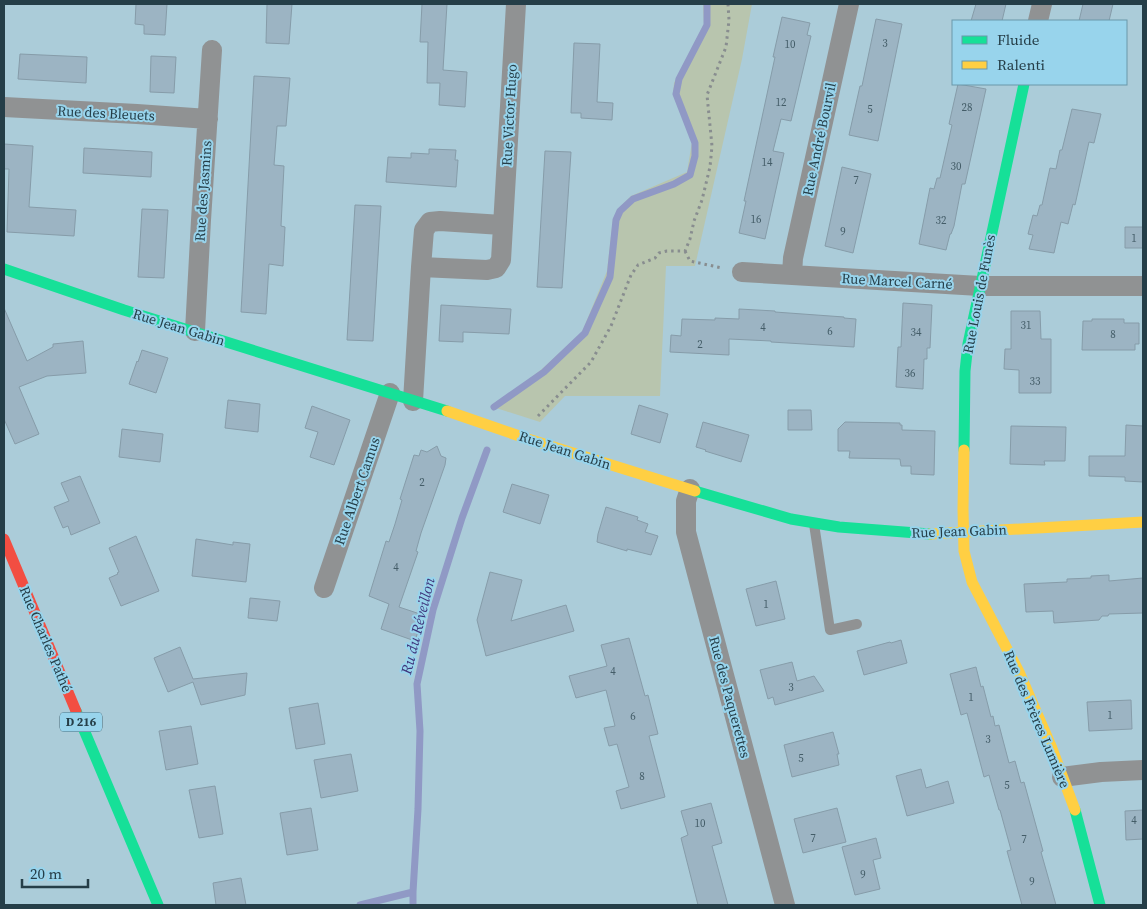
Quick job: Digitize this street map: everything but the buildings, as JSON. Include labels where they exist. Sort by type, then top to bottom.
[{"type":"street","name":"Rue Victor Hugo","points":[[421,267],[488,270],[496,268],[501,260],[516,4]]},
{"type":"street","name":"Rue André Bourvil","points":[[792,275],[793,258],[849,4]]},
{"type":"street","points":[[1038,20],[1042,4]]},
{"type":"street","name":"Rue des Jasmins","points":[[195,331],[212,50]]},
{"type":"street","name":"Rue Louis de Funès","points":[[963,508],[965,371],[968,344],[1024,85]]},
{"type":"street","name":"Rue des Bleuets","points":[[4,107],[208,119]]},
{"type":"street","points":[[413,401],[424,230],[430,222],[440,221],[502,225]]},
{"type":"street","name":"Rue Jean Gabin","points":[[4,269],[124,310],[390,393],[528,439],[791,519],[839,527],[926,534],[1143,522]]},
{"type":"street","name":"Rue Marcel Carné","points":[[742,272],[980,286],[1143,286]]},
{"type":"street","name":"Rue Albert Camus","points":[[324,588],[390,393]]},
{"type":"street","name":"Rue des Paquerettes","points":[[690,489],[686,501],[686,532],[784,905]]},
{"type":"street","name":"Rue des Frères Lumière","points":[[963,508],[964,551],[972,582],[1019,672],[1051,746],[1074,808],[1100,905]]},
{"type":"street","name":"Rue Charles Pathé","points":[[4,539],[158,905]]},
{"type":"street","points":[[1062,777],[1101,772],[1143,770]]},
{"type":"lane","points":[[814,523],[830,630],[857,624]]},
{"type":"path","points":[[728,4],[729,20],[726,47],[707,96],[712,146],[710,167],[702,200],[685,251],[690,261],[742,272]]},
{"type":"path","points":[[528,439],[534,421],[591,362],[611,326],[638,265],[655,258],[659,253],[685,251]]},
{"type":"green space","points":[[703,4],[752,4],[742,59],[695,266],[666,266],[660,396],[565,396],[540,422],[493,407],[542,369],[582,332],[607,271],[613,219],[619,208],[631,196],[687,172],[692,142],[673,95],[674,83],[704,24]]},
{"type":"waterway","name":"Ru du Réveillon","points":[[494,407],[544,372],[585,333],[610,277],[616,220],[620,211],[633,199],[674,184],[690,175],[695,156],[695,143],[676,94],[679,79],[707,25],[707,4]]},
{"type":"waterway","name":"Ru du Réveillon","points":[[413,905],[420,731],[417,684],[433,610],[462,518],[487,450]]},
{"type":"waterway","points":[[360,905],[413,892]]},
{"type":"traffic: fast","points":[[964,450],[965,371],[968,344],[1024,85]]},
{"type":"traffic: fast","points":[[4,269],[124,310],[447,411]]},
{"type":"traffic: fast","points":[[695,491],[791,519],[839,527],[930,534]]},
{"type":"traffic: fast","points":[[76,711],[158,905]]},
{"type":"traffic: fast","points":[[1075,810],[1100,905]]},
{"type":"traffic: slow","points":[[447,411],[528,439],[695,491]]},
{"type":"traffic: slow","points":[[964,450],[964,551],[972,582],[1019,672],[1051,746],[1075,810]]},
{"type":"traffic: slow","points":[[930,534],[1143,522]]},
{"type":"traffic: jam","points":[[4,539],[76,711]]}]
